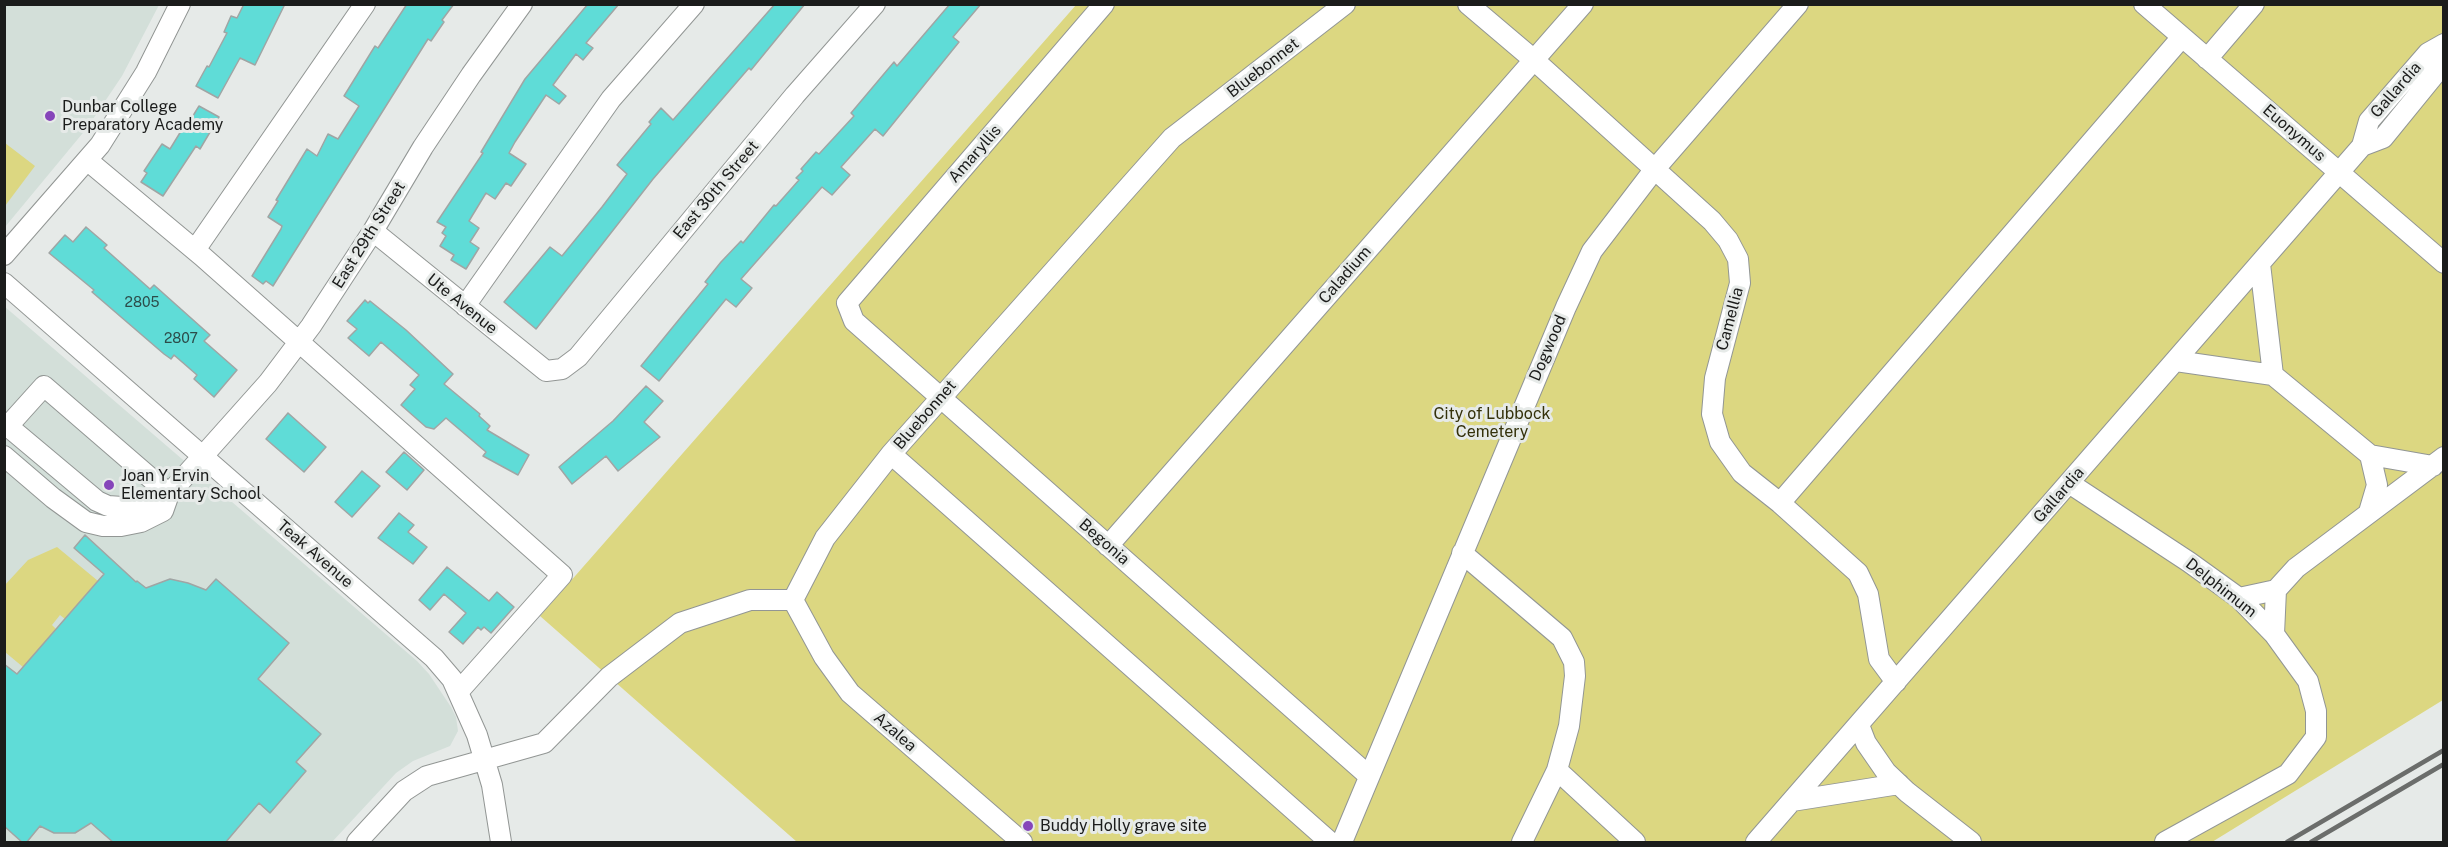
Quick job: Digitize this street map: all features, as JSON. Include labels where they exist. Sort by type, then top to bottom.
[{"type":"street","points":[[4,255],[87,160],[124,110],[180,4]]},
{"type":"street","points":[[195,250],[365,4]]},
{"type":"street","name":"East 29th Street","points":[[4,456],[86,522],[103,526],[141,522],[163,511],[168,494],[268,383],[299,343],[373,231],[423,147],[522,4]]},
{"type":"street","points":[[465,306],[611,99],[694,4]]},
{"type":"street","name":"East 30th Street","points":[[554,370],[562,369],[578,357],[795,95],[875,4]]},
{"type":"street","name":"Amaryllis","points":[[847,303],[1104,4]]},
{"type":"street","name":"Bluebonnet","points":[[793,600],[825,538],[891,454],[939,397],[1172,138],[1345,4]]},
{"type":"street","name":"Camellia","points":[[1468,4],[1534,60],[1712,221],[1728,240],[1738,259],[1740,284],[1714,378],[1712,414],[1720,442],[1743,473],[1858,573],[1868,594],[1879,659],[1896,682]]},
{"type":"street","name":"Caladium","points":[[1108,546],[1582,4]]},
{"type":"street","name":"Dogwood","points":[[1342,843],[1462,553],[1592,251],[1654,170],[1798,4]]},
{"type":"street","name":"Euonymus","points":[[2144,4],[2444,262]]},
{"type":"street","points":[[2207,59],[2254,4]]},
{"type":"street","points":[[1780,503],[2182,37]]},
{"type":"street","name":"Gallardia","points":[[2362,147],[2369,121],[2428,53],[2444,44]]},
{"type":"street","name":"Gallardia","points":[[1756,843],[2339,173],[2362,147],[2383,138],[2444,63]]},
{"type":"street","points":[[87,160],[195,250],[562,575],[458,692]]},
{"type":"street","name":"Ute Avenue","points":[[373,231],[546,371],[554,370]]},
{"type":"street","points":[[2260,264],[2273,375]]},
{"type":"street","name":"Teak Avenue","points":[[4,283],[434,658],[452,679],[484,759]]},
{"type":"street","name":"Begonia","points":[[847,303],[854,321],[1369,776]]},
{"type":"street","points":[[2176,361],[2273,375],[2370,455],[2438,462]]},
{"type":"street","points":[[44,386],[168,494],[122,507],[108,506],[97,501],[6,425],[44,386]]},
{"type":"street","points":[[891,454],[1330,843]]},
{"type":"street","points":[[2369,512],[2377,485],[2370,455]]},
{"type":"street","points":[[2239,598],[2276,590],[2296,568],[2438,462]]},
{"type":"street","name":"Delphimum","points":[[2069,483],[2189,562],[2239,598],[2274,634],[2308,681],[2316,711],[2316,737],[2288,774],[2165,843]]},
{"type":"street","points":[[1462,553],[1562,638],[1570,652],[1575,676],[1569,726],[1557,770],[1522,843]]},
{"type":"street","points":[[2274,634],[2276,590]]},
{"type":"street","points":[[357,843],[404,791],[427,776],[544,743],[609,677],[680,623],[750,600],[793,600]]},
{"type":"street","name":"Azalea","points":[[793,600],[824,657],[850,693],[1022,843]]},
{"type":"street","points":[[1859,724],[1866,743],[1886,772],[1971,843]]},
{"type":"street","points":[[484,759],[492,785],[501,843]]},
{"type":"street","points":[[1557,770],[1635,843]]},
{"type":"street","points":[[1792,801],[1899,784]]},
{"type":"shaded area","name":"Dunbar College Preparatory Academy","points":[[5,5],[159,5],[122,76],[87,128],[5,227]]},
{"type":"shaded area","name":"Joan Y Ervin Elementary School","points":[[4,306],[417,661],[429,674],[451,707],[456,717],[458,731],[450,746],[413,761],[396,773],[332,842],[5,842]]},
{"type":"green space","name":"City of Lubbock Cemetery","points":[[1076,5],[2443,5],[2443,700],[2212,842],[797,842],[540,616]]},
{"type":"green space","points":[[5,143],[35,166],[5,206]]},
{"type":"green space","points":[[57,547],[98,581],[65,619],[60,615],[52,625],[56,629],[23,667],[5,652],[4,586],[28,560]]},
{"type":"building","points":[[244,4],[285,4],[255,65],[240,58],[218,98],[196,86],[227,33],[224,32],[231,16],[237,18]]},
{"type":"building","points":[[407,4],[454,4],[431,41],[428,39],[273,286],[266,281],[263,284],[252,276],[282,226],[268,217],[278,201],[276,200],[307,149],[317,156],[328,134],[338,139],[359,106],[344,96],[375,46],[378,48]]},
{"type":"building","points":[[588,4],[619,4],[586,43],[593,48],[583,60],[576,54],[553,85],[566,96],[559,104],[546,95],[515,142],[509,153],[526,164],[511,186],[506,183],[495,199],[486,193],[469,221],[479,228],[470,242],[479,248],[466,269],[451,260],[454,255],[440,246],[446,236],[442,233],[446,227],[437,222],[483,153],[481,152],[525,79]]},
{"type":"building","points":[[775,4],[805,4],[751,70],[749,68],[653,179],[536,329],[504,302],[550,247],[562,256],[602,207],[627,174],[617,165],[651,124],[649,122],[661,108],[673,120]]},
{"type":"building","points":[[950,4],[981,4],[953,37],[959,42],[883,136],[875,129],[841,167],[850,175],[832,195],[822,187],[741,279],[752,288],[736,307],[726,299],[659,381],[641,366],[708,284],[705,282],[799,180],[796,178],[803,171],[801,169],[816,152],[819,154],[854,116],[851,113],[894,62],[897,66]]},
{"type":"building","points":[[199,106],[219,117],[200,149],[196,146],[163,196],[141,182],[147,173],[144,171],[162,144],[170,149]]},
{"type":"building","points":[[86,227],[107,245],[104,248],[150,289],[154,285],[210,335],[204,341],[237,370],[214,397],[194,379],[197,375],[174,355],[171,359],[164,354],[92,292],[94,290],[49,253],[65,235],[73,242]]},
{"type":"building","points":[[365,300],[368,303],[370,301],[406,330],[453,374],[444,384],[480,414],[479,416],[490,426],[487,430],[529,455],[518,475],[483,456],[486,452],[446,418],[434,429],[426,427],[401,405],[415,389],[410,385],[419,375],[381,342],[369,356],[348,338],[357,329],[347,321]]},
{"type":"building","points":[[646,386],[663,401],[644,422],[660,437],[618,471],[606,456],[572,484],[559,467],[613,421]]},
{"type":"building","points":[[288,413],[326,447],[304,472],[266,439]]},
{"type":"building","points":[[404,452],[424,470],[407,490],[386,472]]},
{"type":"building","points":[[362,471],[380,486],[352,517],[335,502]]},
{"type":"building","points":[[399,513],[414,525],[408,532],[427,547],[413,564],[378,538]]},
{"type":"building","points":[[85,535],[136,582],[146,588],[170,579],[206,590],[216,579],[289,643],[258,679],[321,734],[296,762],[306,771],[270,813],[259,803],[225,843],[114,843],[91,823],[75,833],[54,833],[40,826],[26,843],[23,843],[4,826],[4,664],[17,674],[104,574],[74,548]]},
{"type":"building","points":[[447,567],[489,601],[497,592],[514,607],[491,633],[484,627],[481,630],[478,627],[463,644],[449,632],[466,613],[444,594],[430,610],[419,600]]},
{"type":"railway","points":[[2287,842],[2444,750]]},
{"type":"railway","points":[[2311,842],[2444,764]]},
{"type":"place","name":"Dunbar College Preparatory Academy","points":[[50,116]]},
{"type":"place","name":"Joan Y Ervin Elementary School","points":[[109,485]]},
{"type":"place","name":"Buddy Holly grave site","points":[[1028,826]]}]
